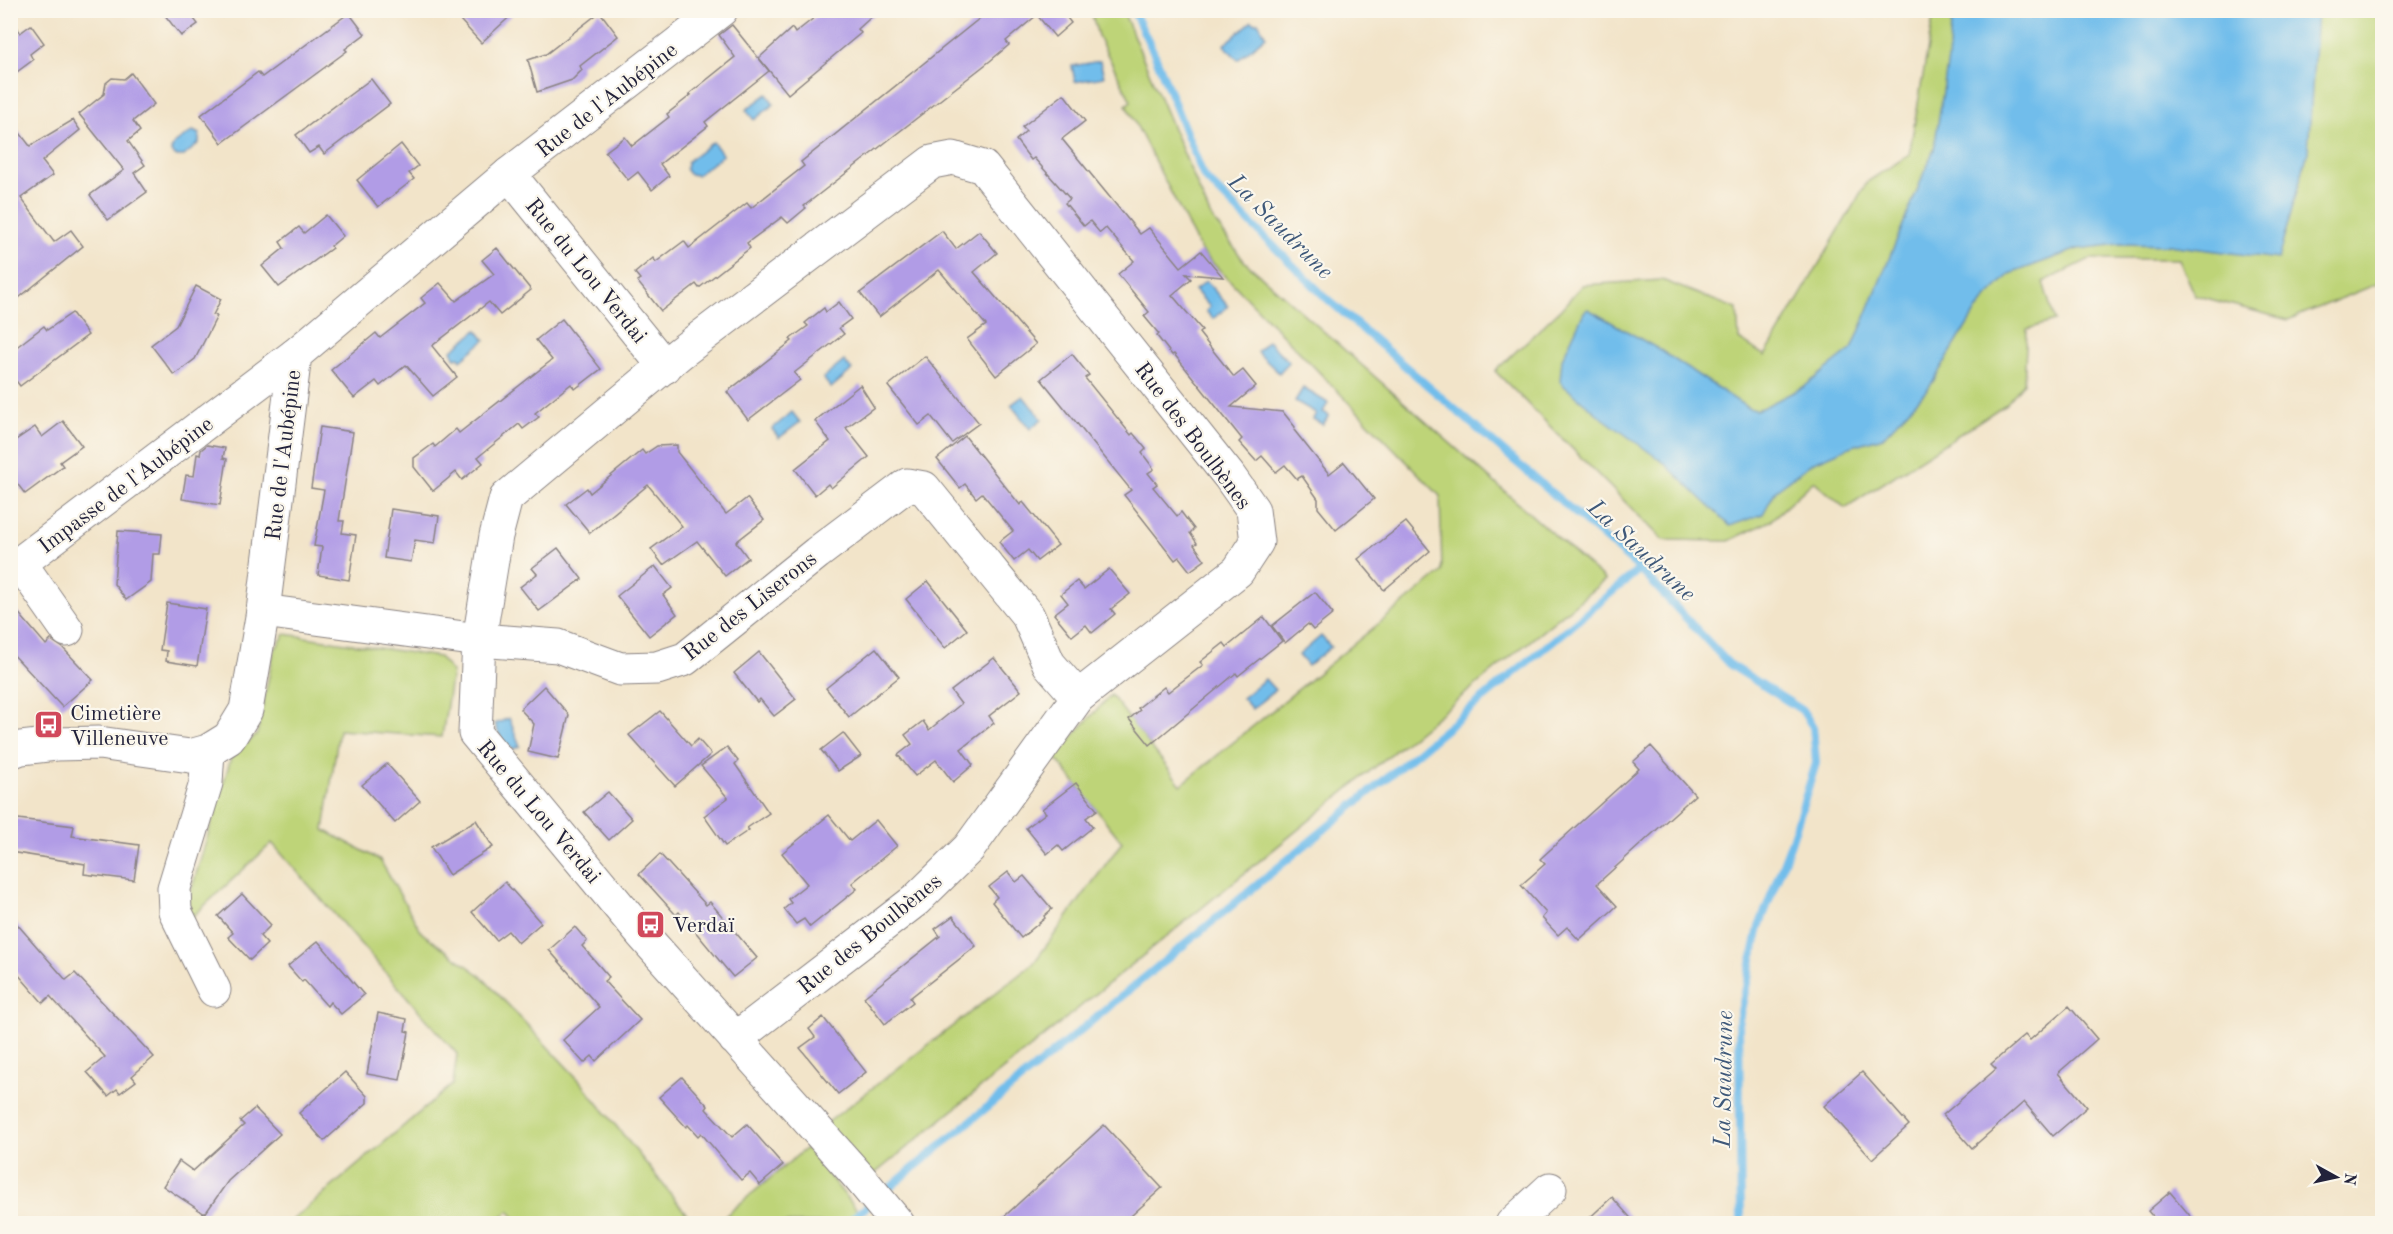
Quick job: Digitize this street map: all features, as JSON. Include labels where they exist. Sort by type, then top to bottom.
[{"type":"street","name":"Rue de l'Aubépine","points":[[14,748],[99,743],[190,756],[208,751],[229,738],[246,710],[263,611],[295,355],[509,174],[721,10]]},
{"type":"street","name":"Rue des Boulbènes","points":[[672,360],[932,162],[953,158],[983,167],[1229,476],[1253,510],[1257,542],[1238,571],[1078,697],[969,848],[916,900],[735,1039]]},
{"type":"street","name":"Rue du Lou Verdai","points":[[509,174],[672,360],[506,498],[496,536],[479,640],[475,733],[642,934],[896,1221]]},
{"type":"street","name":"Impasse de l'Aubépine","points":[[67,630],[20,563],[295,355]]},
{"type":"street","name":"Rue des Liserons","points":[[263,611],[479,640],[558,646],[620,669],[657,668],[685,659],[817,553],[907,485],[924,488],[1028,616],[1049,664],[1078,697]]},
{"type":"street","points":[[208,751],[206,783],[174,888],[175,911],[214,990]]},
{"type":"street","points":[[1512,1224],[1550,1189]]},
{"type":"green space","points":[[1091,11],[1123,11],[1210,215],[1244,261],[1605,580],[867,1180],[823,1126],[1033,964],[1122,842],[1054,756],[1111,695],[1181,785],[1442,572],[1440,496],[1201,251],[1126,105],[1131,101],[1098,36]]},
{"type":"green space","points":[[1937,11],[2382,11],[2382,282],[2288,320],[2195,295],[2179,259],[2090,259],[2043,282],[2055,321],[2027,329],[2024,383],[2006,404],[1845,508],[1814,481],[1770,521],[1729,541],[1663,540],[1495,371],[1561,309],[1582,285],[1662,280],[1737,309],[1739,339],[1765,356],[1867,182],[1909,155],[1933,18]]},
{"type":"green space","points":[[285,634],[439,657],[452,672],[442,737],[339,730],[324,830],[380,860],[422,933],[480,975],[580,1081],[694,1223],[520,1223],[509,1211],[493,1223],[289,1223],[453,1084],[457,1054],[272,843],[192,917],[185,911],[231,758],[257,734],[274,651]]},
{"type":"green space","points":[[806,1148],[868,1223],[717,1223]]},
{"type":"water","points":[[1955,11],[2317,11],[2308,152],[2278,259],[2169,245],[2120,244],[2078,249],[2010,274],[1974,314],[1929,388],[1883,437],[1852,446],[1812,463],[1776,490],[1763,514],[1730,526],[1663,462],[1601,417],[1563,385],[1560,381],[1562,359],[1584,312],[1588,309],[1660,350],[1748,408],[1756,410],[1805,386],[1852,349],[1934,149],[1948,59],[1952,14]]},
{"type":"water","points":[[1252,21],[1258,22],[1266,36],[1238,60],[1224,45]]},
{"type":"water","points":[[1100,61],[1104,77],[1075,82],[1072,66]]},
{"type":"water","points":[[767,94],[774,104],[754,120],[746,110]]},
{"type":"water","points":[[193,131],[199,134],[199,143],[184,156],[175,156],[171,150],[174,144]]},
{"type":"water","points":[[713,142],[723,155],[697,175],[689,174],[686,170],[687,162]]},
{"type":"water","points":[[1206,281],[1228,306],[1213,319],[1206,311],[1210,307],[1195,290]]},
{"type":"water","points":[[477,330],[485,340],[461,360],[459,357],[455,358],[452,350]]},
{"type":"water","points":[[1268,341],[1289,362],[1279,373],[1257,352]]},
{"type":"water","points":[[844,361],[852,370],[831,388],[823,378]]},
{"type":"water","points":[[1303,388],[1328,403],[1323,412],[1329,415],[1323,425],[1313,419],[1316,413],[1295,401]]},
{"type":"water","points":[[1023,396],[1042,419],[1030,429],[1011,405]]},
{"type":"water","points":[[792,412],[800,422],[779,438],[772,429]]},
{"type":"water","points":[[1321,636],[1331,647],[1308,666],[1299,655]]},
{"type":"water","points":[[1265,679],[1275,690],[1252,709],[1242,698]]},
{"type":"water","points":[[509,718],[520,746],[514,749],[510,747],[505,749],[495,724]]},
{"type":"building","points":[[161,10],[187,10],[198,24],[181,36]]},
{"type":"building","points":[[451,10],[517,10],[481,43]]},
{"type":"building","points":[[824,10],[879,10],[858,29],[861,33],[788,94],[759,58],[792,28],[795,33]]},
{"type":"building","points":[[990,10],[1061,10],[1071,23],[1055,37],[1037,15],[1006,41],[1009,45],[990,61],[804,206],[806,208],[788,223],[782,217],[747,243],[750,248],[699,288],[696,284],[661,311],[637,281],[640,279],[635,273],[653,258],[656,262],[684,241],[689,248],[747,203],[751,208],[804,166],[801,162]]},
{"type":"building","points":[[10,11],[20,33],[31,25],[44,43],[30,54],[33,60],[10,77]]},
{"type":"building","points":[[600,12],[618,36],[580,66],[582,70],[572,80],[537,92],[528,60],[546,54]]},
{"type":"building","points":[[349,13],[365,34],[345,49],[347,51],[222,143],[201,115],[258,72],[262,77]]},
{"type":"building","points":[[732,25],[769,71],[705,122],[708,126],[660,164],[669,176],[652,190],[638,172],[628,180],[605,152],[625,137],[632,146],[669,117],[667,114],[691,95],[689,94],[735,57],[719,35]]},
{"type":"building","points":[[131,73],[154,104],[133,121],[140,131],[128,141],[145,165],[134,173],[147,192],[108,220],[90,195],[124,170],[79,114],[104,94],[106,83],[112,78],[124,79]]},
{"type":"building","points":[[371,79],[390,104],[324,154],[319,147],[309,153],[296,135]]},
{"type":"building","points":[[1064,94],[1085,121],[1062,139],[1140,234],[1149,228],[1181,267],[1201,251],[1223,277],[1186,274],[1191,279],[1172,295],[1202,330],[1199,333],[1234,377],[1243,370],[1256,386],[1231,407],[1283,412],[1295,427],[1294,430],[1329,474],[1344,462],[1374,499],[1336,530],[1318,508],[1318,499],[1302,476],[1297,479],[1285,465],[1276,472],[1262,456],[1256,461],[1239,442],[1242,439],[1157,336],[1159,334],[1144,316],[1149,312],[1118,274],[1134,261],[1106,228],[1100,233],[1090,221],[1084,226],[1065,203],[1070,199],[1034,158],[1031,160],[1016,140],[1026,131],[1022,127]]},
{"type":"building","points":[[10,120],[30,146],[73,120],[80,130],[42,161],[53,175],[21,198],[54,242],[71,230],[83,246],[10,305]]},
{"type":"building","points":[[401,144],[418,166],[409,173],[414,179],[378,207],[357,180]]},
{"type":"building","points":[[326,215],[343,236],[331,246],[332,248],[279,287],[262,266],[284,248],[280,242],[299,227],[304,233]]},
{"type":"building","points":[[942,231],[956,249],[979,231],[997,253],[974,272],[1036,344],[996,376],[967,339],[986,325],[939,270],[879,317],[860,293]]},
{"type":"building","points":[[497,248],[531,290],[500,315],[489,302],[432,346],[457,377],[433,396],[406,365],[380,386],[376,381],[354,398],[331,370],[376,333],[380,338],[425,303],[421,298],[440,283],[456,301],[494,274],[482,260]]},
{"type":"building","points":[[196,286],[221,299],[213,315],[217,316],[195,359],[174,375],[151,345],[176,326]]},
{"type":"building","points":[[839,302],[851,319],[839,328],[844,334],[794,373],[800,380],[748,420],[727,392],[792,341],[790,339],[808,326],[805,323],[824,308],[826,312]]},
{"type":"building","points":[[72,313],[88,335],[20,386],[10,373],[10,352],[44,326],[47,330]]},
{"type":"building","points":[[562,319],[601,369],[575,389],[571,384],[535,413],[539,417],[523,429],[519,424],[478,457],[483,463],[462,480],[456,472],[433,491],[414,467],[414,458],[433,444],[435,447],[456,429],[459,433],[552,360],[536,340]]},
{"type":"building","points":[[1072,354],[1089,375],[1085,378],[1131,435],[1133,433],[1146,449],[1142,453],[1154,469],[1148,473],[1157,484],[1153,487],[1177,516],[1181,512],[1194,529],[1190,533],[1197,543],[1194,545],[1205,560],[1190,571],[1179,557],[1175,560],[1124,495],[1131,490],[1041,379]]},
{"type":"building","points":[[925,356],[979,423],[952,443],[931,416],[919,425],[888,386]]},
{"type":"building","points":[[860,385],[874,407],[846,428],[869,457],[831,488],[828,484],[815,495],[795,469],[830,441],[815,421]]},
{"type":"building","points":[[63,421],[82,446],[60,462],[63,466],[25,494],[10,474],[10,444],[35,427],[42,437]]},
{"type":"building","points":[[320,427],[353,432],[339,521],[344,521],[342,533],[356,535],[349,580],[318,575],[322,547],[314,546],[324,490],[311,488]]},
{"type":"building","points":[[965,436],[1020,505],[1023,502],[1058,545],[1037,561],[1028,550],[1014,561],[999,542],[1013,531],[982,493],[976,498],[965,484],[960,488],[937,459]]},
{"type":"building","points":[[207,445],[225,448],[223,458],[227,459],[220,505],[182,499],[186,475],[194,476],[197,454],[200,455],[201,450]]},
{"type":"building","points":[[677,445],[677,452],[726,514],[747,498],[764,520],[736,542],[748,558],[725,576],[697,541],[663,565],[651,549],[682,526],[648,485],[590,533],[566,504],[587,488],[590,493],[642,450],[645,454],[657,446]]},
{"type":"building","points":[[391,509],[439,516],[435,543],[415,540],[411,562],[384,558]]},
{"type":"building","points":[[1406,522],[1430,551],[1384,590],[1358,559]]},
{"type":"building","points":[[118,531],[162,534],[160,554],[153,554],[151,582],[126,600],[114,584]]},
{"type":"building","points":[[558,548],[582,579],[539,611],[520,587],[537,574],[532,568]]},
{"type":"building","points":[[655,566],[672,588],[663,595],[677,614],[649,636],[617,596]]},
{"type":"building","points":[[1109,569],[1130,594],[1111,609],[1115,614],[1092,633],[1086,625],[1072,636],[1054,614],[1068,603],[1061,594],[1077,581],[1084,589]]},
{"type":"building","points":[[928,581],[967,630],[945,648],[906,599]]},
{"type":"building","points":[[1315,592],[1333,614],[1313,630],[1308,624],[1285,643],[1272,626]]},
{"type":"building","points":[[10,603],[46,645],[51,640],[63,648],[93,680],[62,707],[10,651]]},
{"type":"building","points":[[167,603],[206,609],[197,666],[166,661],[167,651],[160,650]]},
{"type":"building","points":[[1264,617],[1282,641],[1238,676],[1236,673],[1150,745],[1129,719],[1140,710],[1138,708],[1164,687],[1168,692],[1203,665],[1200,662],[1224,643],[1227,647]]},
{"type":"building","points":[[876,648],[899,677],[849,717],[826,688]]},
{"type":"building","points":[[759,652],[796,699],[774,716],[760,699],[757,702],[734,673]]},
{"type":"building","points":[[994,658],[1021,691],[989,716],[994,723],[961,749],[973,765],[953,782],[936,760],[915,776],[898,755],[912,744],[905,735],[923,721],[929,730],[961,704],[951,691]]},
{"type":"building","points":[[544,686],[569,715],[558,759],[528,752],[534,724],[520,709]]},
{"type":"building","points":[[660,711],[691,746],[698,739],[711,754],[675,786],[629,735]]},
{"type":"building","points":[[843,733],[861,756],[838,771],[821,750]]},
{"type":"building","points":[[1651,746],[1695,795],[1597,884],[1617,906],[1579,940],[1567,927],[1558,935],[1542,918],[1546,913],[1521,885],[1545,864],[1540,859],[1639,769],[1633,762]]},
{"type":"building","points":[[727,747],[738,761],[735,764],[769,813],[725,846],[704,816],[728,798],[701,766]]},
{"type":"building","points":[[387,764],[420,801],[395,823],[362,785]]},
{"type":"building","points":[[1076,783],[1097,810],[1086,818],[1093,827],[1063,851],[1058,845],[1047,854],[1026,828],[1046,813],[1042,809]]},
{"type":"building","points":[[608,792],[632,819],[609,840],[584,812]]},
{"type":"building","points":[[829,815],[850,841],[876,820],[897,846],[852,883],[857,889],[810,927],[804,919],[796,924],[784,909],[791,903],[788,899],[807,884],[782,853]]},
{"type":"building","points":[[10,818],[74,826],[72,836],[139,845],[134,880],[84,874],[85,864],[10,852]]},
{"type":"building","points":[[476,820],[493,847],[449,875],[431,847]]},
{"type":"building","points":[[660,854],[706,905],[710,902],[757,958],[733,977],[679,912],[676,915],[639,874]]},
{"type":"building","points":[[1008,872],[1016,882],[1024,876],[1052,909],[1021,938],[992,902],[997,897],[989,887]]},
{"type":"building","points":[[505,882],[541,923],[518,943],[508,931],[496,940],[472,912]]},
{"type":"building","points":[[242,894],[271,925],[260,936],[267,944],[250,960],[228,937],[233,933],[218,916]]},
{"type":"building","points":[[10,916],[66,980],[75,973],[154,1057],[132,1076],[136,1081],[120,1093],[117,1089],[108,1096],[87,1072],[105,1057],[50,996],[43,1003],[10,965]]},
{"type":"building","points":[[953,916],[976,946],[910,998],[913,1002],[885,1024],[864,997],[940,936],[935,929]]},
{"type":"building","points":[[575,927],[587,941],[582,946],[609,977],[604,981],[640,1020],[596,1061],[592,1056],[584,1063],[563,1040],[599,1007],[549,950]]},
{"type":"building","points":[[318,941],[364,995],[341,1014],[330,1002],[327,1006],[288,966]]},
{"type":"building","points":[[2069,1006],[2097,1039],[2058,1073],[2087,1107],[2053,1136],[2024,1102],[1972,1148],[1943,1115],[1996,1069],[1991,1064],[2025,1035],[2030,1040]]},
{"type":"building","points":[[378,1013],[407,1019],[405,1031],[409,1032],[400,1080],[367,1074]]},
{"type":"building","points":[[823,1017],[866,1072],[838,1094],[800,1048],[815,1037],[809,1029]]},
{"type":"building","points":[[345,1072],[367,1096],[367,1103],[324,1141],[299,1113]]},
{"type":"building","points":[[1862,1072],[1909,1125],[1872,1159],[1824,1106]]},
{"type":"building","points":[[682,1077],[708,1106],[706,1109],[732,1137],[747,1124],[783,1165],[760,1185],[750,1173],[741,1180],[701,1133],[698,1136],[688,1125],[686,1127],[659,1097]]},
{"type":"building","points":[[255,1108],[280,1134],[228,1181],[205,1214],[163,1186],[179,1161],[193,1171],[244,1125],[240,1121]]},
{"type":"building","points":[[1104,1125],[1162,1188],[1122,1224],[996,1224]]},
{"type":"building","points":[[2170,1192],[2197,1224],[2159,1224],[2148,1211]]},
{"type":"building","points":[[1612,1197],[1636,1224],[1583,1224]]},
{"type":"waterway","name":"La Saudrune","points":[[1133,10],[1155,55],[1204,177],[1325,297],[1640,569],[1729,664],[1802,710],[1813,727],[1816,763],[1791,843],[1759,927],[1739,1020],[1741,1224]]},
{"type":"waterway","points":[[882,1194],[1640,569]]},
{"type":"waterway","points":[[846,1224],[870,1204]]},
{"type":"place","name":"Cimetière Villeneuve","points":[[49,725]]},
{"type":"place","name":"Verdaï","points":[[651,924]]}]
